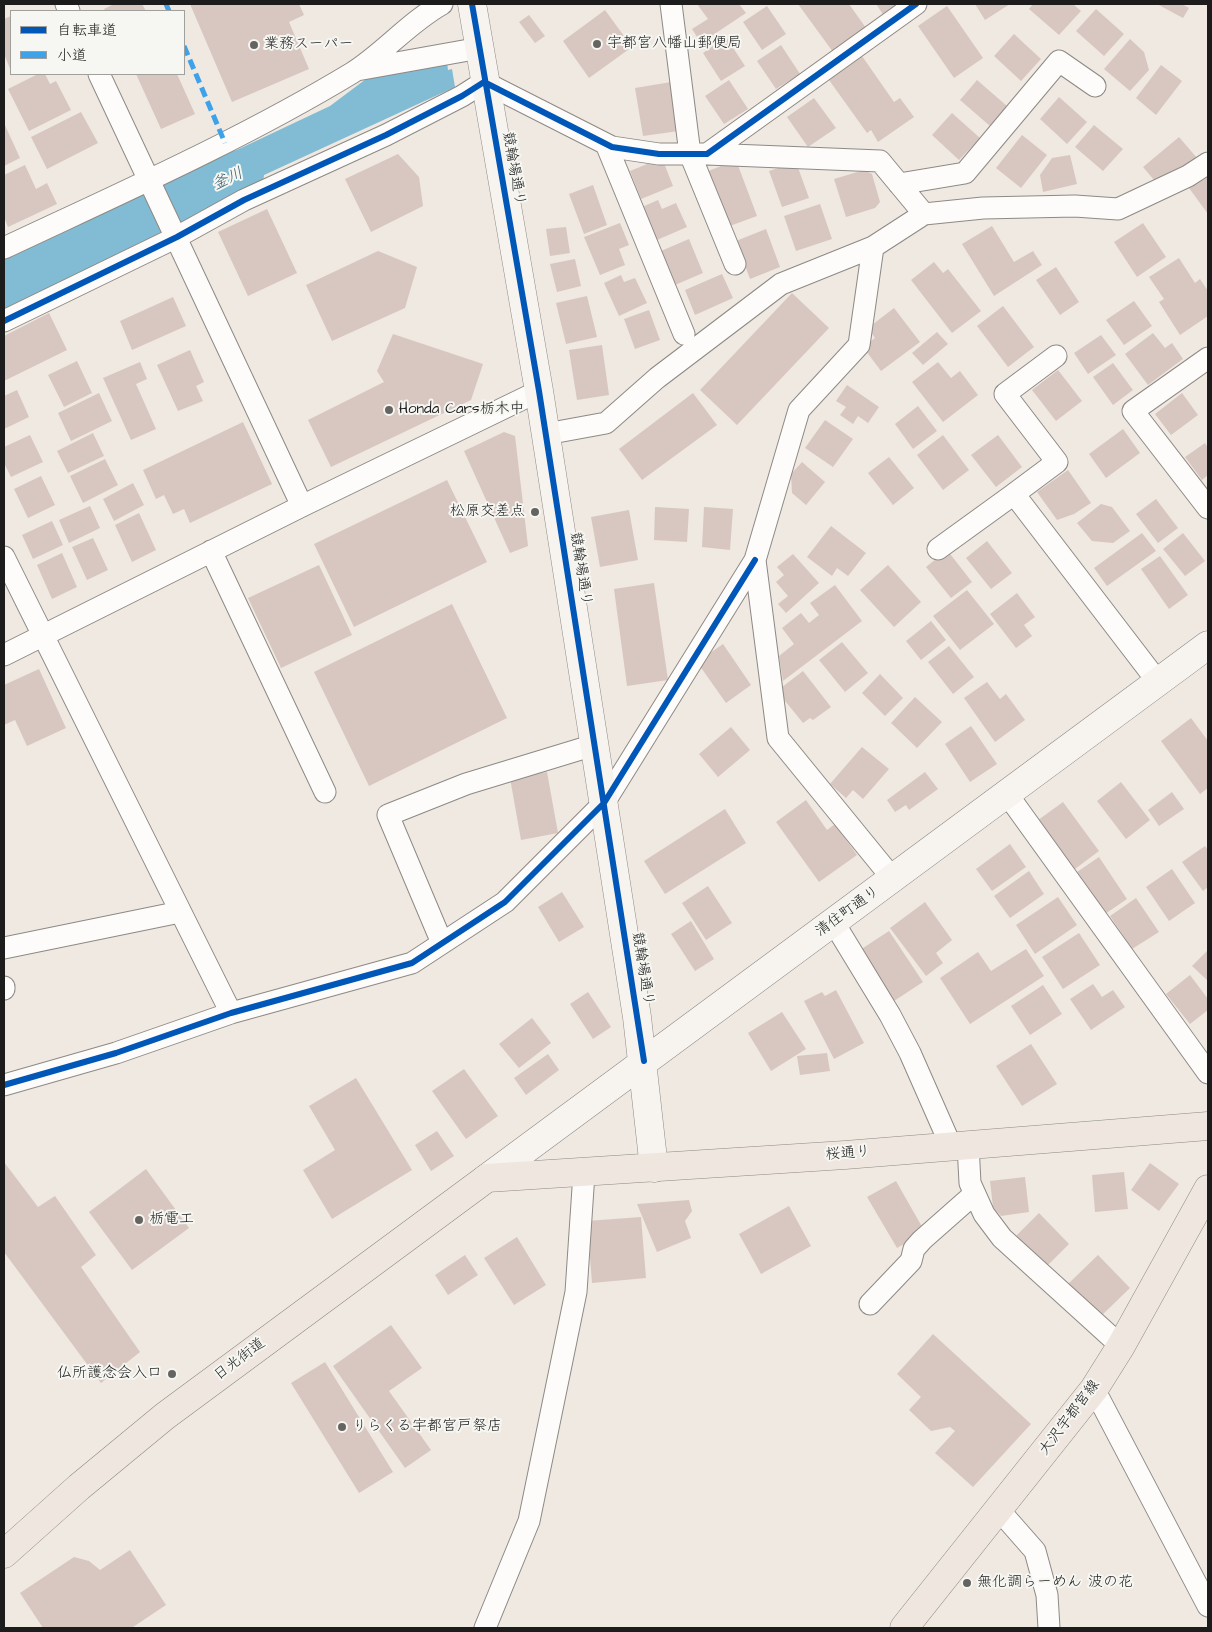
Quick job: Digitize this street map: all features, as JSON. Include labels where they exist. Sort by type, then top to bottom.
[{"type":"main road","name":"桜通り","points":[[486,1178],[584,1173],[960,1146],[1208,1126]]},
{"type":"main road","name":"日光街道","points":[[4,1554],[79,1487],[166,1416],[486,1178]]},
{"type":"main road","name":"大沢宇都宮線","points":[[904,1628],[1094,1389],[1121,1346],[1208,1189]]},
{"type":"street","points":[[4,248],[152,184],[263,125],[354,71],[420,16],[442,4]]},
{"type":"street","points":[[354,71],[480,48],[472,4]]},
{"type":"street","points":[[671,4],[698,154],[735,264]]},
{"type":"street","points":[[698,154],[916,4]]},
{"type":"street","name":"競輪場通り","points":[[480,48],[484,82],[539,391],[604,803],[644,1062],[654,1168]]},
{"type":"street","points":[[899,184],[965,173],[1058,61],[1095,86]]},
{"type":"street","points":[[99,75],[302,506]]},
{"type":"street","points":[[4,321],[174,232],[386,135],[484,82],[606,144],[659,154],[880,160],[924,214]]},
{"type":"street","points":[[606,144],[684,334]]},
{"type":"street","points":[[546,434],[606,423],[658,378],[781,284],[873,247],[924,214],[983,208],[1075,206],[1118,209],[1188,176],[1208,163]]},
{"type":"street","points":[[4,1085],[116,1053],[231,1013],[412,964],[505,902],[604,803],[755,560],[799,410],[858,345],[873,247]]},
{"type":"street","points":[[938,549],[1057,462],[1005,394],[1056,356]]},
{"type":"street","points":[[1208,358],[1133,410],[1208,508]]},
{"type":"street","points":[[4,655],[302,506],[539,391]]},
{"type":"street","points":[[1014,494],[1158,682]]},
{"type":"street","points":[[211,551],[325,792]]},
{"type":"street","points":[[4,557],[231,1013]]},
{"type":"street","points":[[755,560],[778,738],[893,879]]},
{"type":"street","name":"清住町通り","points":[[486,1178],[834,923],[1208,645]]},
{"type":"street","points":[[442,943],[388,815],[466,784],[594,745]]},
{"type":"street","points":[[1007,794],[1208,1073]]},
{"type":"street","points":[[4,948],[180,912]]},
{"type":"street","points":[[834,923],[906,1046],[960,1146],[973,1195],[984,1214],[1002,1238],[1121,1346]]},
{"type":"street","points":[[485,1628],[529,1521],[576,1292],[584,1173]]},
{"type":"street","points":[[870,1304],[911,1261],[914,1249],[922,1240],[973,1195]]},
{"type":"street","points":[[1094,1389],[1208,1606]]},
{"type":"street","points":[[999,1510],[1035,1551],[1047,1595],[1049,1628]]},
{"type":"water","points":[[447,62],[448,70],[452,69],[455,87],[186,211],[171,181],[330,106],[366,79]]},
{"type":"water","points":[[142,194],[155,225],[4,297],[4,261]]},
{"type":"building","points":[[114,4],[142,4],[145,10],[104,10]]},
{"type":"building","name":"業務スーパー","points":[[190,4],[299,4],[304,15],[289,22],[309,69],[232,102]]},
{"type":"building","points":[[697,4],[739,4],[746,13],[701,43],[692,29],[708,19]]},
{"type":"building","points":[[798,4],[849,4],[866,28],[833,52]]},
{"type":"building","points":[[876,4],[900,4],[884,16]]},
{"type":"building","points":[[975,4],[1010,4],[985,20]]},
{"type":"building","points":[[1033,4],[1073,4],[1081,11],[1059,35],[1029,9]]},
{"type":"building","points":[[1157,4],[1182,4],[1189,8],[1183,18]]},
{"type":"building","points":[[767,6],[786,34],[762,50],[743,22]]},
{"type":"building","points":[[947,6],[983,58],[954,78],[918,26]]},
{"type":"building","points":[[1096,9],[1124,34],[1104,56],[1076,31]]},
{"type":"building","name":"宇都宮八幡山郵便局","points":[[605,10],[632,47],[589,78],[563,41]]},
{"type":"building","points":[[529,15],[545,36],[535,43],[519,22]]},
{"type":"building","points":[[10,16],[10,69],[4,54],[4,19]]},
{"type":"building","points":[[1014,34],[1041,59],[1021,81],[994,56]]},
{"type":"building","points":[[726,37],[745,66],[721,81],[703,53]]},
{"type":"building","points":[[1130,39],[1144,52],[1149,70],[1130,91],[1104,69]]},
{"type":"building","points":[[781,45],[800,74],[776,89],[757,61]]},
{"type":"building","points":[[862,56],[894,102],[900,98],[914,117],[878,142],[871,130],[867,133],[829,80]]},
{"type":"building","points":[[1161,65],[1182,81],[1156,115],[1136,98]]},
{"type":"building","points":[[36,75],[46,75],[50,84],[56,81],[71,110],[29,131],[8,89]]},
{"type":"building","points":[[136,75],[177,75],[195,114],[161,129]]},
{"type":"building","points":[[729,80],[748,109],[724,124],[705,96]]},
{"type":"building","points":[[977,80],[1007,106],[990,126],[960,100]]},
{"type":"building","points":[[671,82],[679,131],[643,136],[635,88]]},
{"type":"building","points":[[1059,97],[1087,122],[1067,144],[1040,119]]},
{"type":"building","points":[[814,98],[836,128],[808,147],[787,117]]},
{"type":"building","points":[[81,112],[98,143],[47,169],[31,137]]},
{"type":"building","points":[[952,113],[980,138],[959,160],[932,135]]},
{"type":"building","points":[[4,123],[20,158],[4,166]]},
{"type":"building","points":[[1094,125],[1123,149],[1103,171],[1075,147]]},
{"type":"building","points":[[1022,135],[1047,155],[1021,188],[996,168]]},
{"type":"building","points":[[1179,137],[1197,158],[1173,178],[1154,180],[1143,167]]},
{"type":"building","points":[[398,154],[419,177],[423,206],[371,232],[345,179]]},
{"type":"building","points":[[1070,155],[1077,184],[1043,192],[1040,175],[1052,158]]},
{"type":"building","points":[[662,158],[673,186],[641,199],[630,171]]},
{"type":"building","points":[[736,160],[757,216],[727,227],[706,172]]},
{"type":"building","points":[[796,162],[809,198],[782,207],[769,171]]},
{"type":"building","points":[[25,165],[36,189],[47,183],[57,204],[8,227],[4,217],[4,175]]},
{"type":"building","points":[[864,170],[872,174],[880,202],[875,208],[846,217],[834,179]]},
{"type":"building","points":[[1208,174],[1208,214],[1189,188]]},
{"type":"building","points":[[593,185],[607,225],[584,234],[569,194]]},
{"type":"building","points":[[658,200],[662,209],[676,203],[687,227],[657,240],[642,207]]},
{"type":"building","points":[[820,204],[832,239],[796,251],[784,216]]},
{"type":"building","points":[[267,209],[297,273],[248,296],[218,232]]},
{"type":"building","points":[[620,223],[629,245],[619,249],[625,265],[600,275],[584,237]]},
{"type":"building","points":[[1143,223],[1166,257],[1137,277],[1114,242]]},
{"type":"building","points":[[992,226],[1014,262],[1033,251],[1042,265],[994,296],[962,244]]},
{"type":"building","points":[[566,227],[570,253],[550,256],[546,229]]},
{"type":"building","points":[[766,229],[780,267],[750,279],[736,241]]},
{"type":"building","points":[[689,239],[703,273],[675,285],[661,251]]},
{"type":"building","points":[[378,251],[417,267],[405,308],[332,341],[306,285]]},
{"type":"building","points":[[1179,258],[1195,283],[1200,279],[1208,291],[1208,316],[1180,335],[1159,302],[1164,299],[1149,277]]},
{"type":"building","points":[[575,259],[581,286],[557,292],[550,264]]},
{"type":"building","points":[[934,262],[943,273],[948,269],[981,311],[952,333],[911,280]]},
{"type":"building","points":[[1056,267],[1079,302],[1060,315],[1036,280]]},
{"type":"building","points":[[722,274],[733,298],[695,315],[685,290]]},
{"type":"building","points":[[621,275],[624,282],[635,278],[647,303],[619,316],[604,283]]},
{"type":"building","points":[[792,293],[829,328],[737,425],[700,390]]},
{"type":"building","points":[[587,296],[597,337],[566,344],[556,303]]},
{"type":"building","points":[[173,297],[186,326],[132,350],[120,321]]},
{"type":"building","points":[[1134,301],[1152,326],[1124,345],[1106,320]]},
{"type":"building","points":[[1003,306],[1034,347],[1008,367],[977,326]]},
{"type":"building","points":[[894,308],[920,342],[881,371],[863,347],[875,338],[868,328]]},
{"type":"building","points":[[649,310],[660,340],[635,349],[624,319]]},
{"type":"building","points":[[49,313],[67,350],[4,381],[4,336]]},
{"type":"building","points":[[937,332],[948,344],[923,365],[912,353]]},
{"type":"building","points":[[1153,333],[1165,348],[1172,343],[1183,359],[1148,385],[1125,354]]},
{"type":"building","name":"Honda Cars栃木中","points":[[393,334],[483,364],[471,400],[331,467],[308,420],[384,382],[377,371]]},
{"type":"building","points":[[1101,335],[1116,355],[1088,374],[1074,353]]},
{"type":"building","points":[[602,345],[609,395],[577,400],[569,350]]},
{"type":"building","points":[[190,350],[204,382],[196,386],[203,401],[178,411],[157,365]]},
{"type":"building","points":[[77,361],[92,393],[64,407],[48,375]]},
{"type":"building","points":[[140,362],[147,379],[136,384],[156,429],[131,440],[103,378]]},
{"type":"building","points":[[938,362],[951,378],[960,371],[978,395],[943,422],[912,382]]},
{"type":"building","points":[[1113,363],[1133,390],[1113,405],[1093,377]]},
{"type":"building","points":[[1058,370],[1082,401],[1056,421],[1032,390]]},
{"type":"building","points":[[847,385],[879,407],[868,423],[858,416],[853,424],[840,415],[846,407],[836,401]]},
{"type":"building","points":[[17,390],[29,417],[4,429],[4,396]]},
{"type":"building","points":[[99,393],[112,421],[71,441],[58,413]]},
{"type":"building","points":[[693,393],[717,425],[642,480],[619,449]]},
{"type":"building","points":[[1182,393],[1198,415],[1171,435],[1155,414]]},
{"type":"building","points":[[918,406],[937,431],[913,449],[895,424]]},
{"type":"building","points":[[825,420],[853,439],[833,467],[805,448]]},
{"type":"building","points":[[243,422],[272,484],[190,523],[184,509],[173,514],[164,495],[156,499],[143,470]]},
{"type":"building","points":[[1123,429],[1140,453],[1106,478],[1089,454]]},
{"type":"building","points":[[504,432],[515,436],[528,546],[510,553],[464,451]]},
{"type":"building","points":[[93,433],[104,456],[68,473],[57,451]]},
{"type":"building","points":[[30,435],[43,462],[11,477],[4,463],[4,447]]},
{"type":"building","points":[[943,435],[969,470],[943,490],[917,455]]},
{"type":"building","points":[[998,435],[1022,467],[996,487],[971,455]]},
{"type":"building","points":[[1205,443],[1208,448],[1208,475],[1202,480],[1185,457]]},
{"type":"building","points":[[889,457],[914,488],[893,505],[868,473]]},
{"type":"building","points":[[105,459],[118,485],[83,503],[70,476]]},
{"type":"building","points":[[802,462],[825,482],[806,505],[792,493],[791,474]]},
{"type":"building","points":[[1068,470],[1091,503],[1074,514],[1057,520],[1037,492]]},
{"type":"building","points":[[41,476],[55,505],[28,518],[14,489]]},
{"type":"building","points":[[447,480],[487,562],[354,627],[314,544]]},
{"type":"building","points":[[133,483],[144,505],[114,521],[103,499]]},
{"type":"building","points":[[1156,499],[1178,528],[1158,543],[1136,514]]},
{"type":"building","points":[[1101,504],[1112,507],[1130,531],[1113,543],[1092,541],[1077,523]]},
{"type":"building","points":[[90,506],[100,528],[69,543],[59,520]]},
{"type":"building","points":[[655,507],[689,509],[687,542],[654,540]]},
{"type":"building","points":[[704,507],[733,509],[730,550],[702,547]]},
{"type":"building","points":[[629,510],[638,560],[600,567],[591,517]]},
{"type":"building","points":[[139,513],[156,550],[132,562],[115,525]]},
{"type":"building","points":[[52,521],[63,545],[33,559],[22,535]]},
{"type":"building","points":[[831,526],[866,553],[848,576],[837,568],[832,576],[807,557]]},
{"type":"building","points":[[1142,533],[1156,551],[1107,586],[1094,568]]},
{"type":"building","points":[[1183,533],[1205,561],[1185,576],[1163,549]]},
{"type":"building","points":[[93,538],[108,570],[87,580],[72,547]]},
{"type":"building","points":[[987,541],[1012,573],[991,589],[966,558]]},
{"type":"building","points":[[947,550],[972,582],[951,598],[926,567]]},
{"type":"building","points":[[62,553],[77,587],[52,599],[37,565]]},
{"type":"building","points":[[793,554],[819,583],[786,613],[778,604],[788,596],[776,582],[784,575],[777,567]]},
{"type":"building","points":[[1160,556],[1188,595],[1169,609],[1141,569]]},
{"type":"building","points":[[319,565],[352,635],[281,668],[248,598]]},
{"type":"building","points":[[888,565],[921,602],[894,627],[860,590]]},
{"type":"building","points":[[654,583],[668,680],[627,686],[614,589]]},
{"type":"building","points":[[835,585],[862,621],[783,681],[779,656],[794,644],[782,628],[801,613],[809,623],[819,615],[810,603]]},
{"type":"building","points":[[967,590],[994,624],[960,650],[933,616]]},
{"type":"building","points":[[1017,593],[1035,617],[1024,625],[1032,636],[1016,648],[990,614]]},
{"type":"building","points":[[452,604],[507,718],[369,786],[314,672]]},
{"type":"building","points":[[931,621],[946,640],[921,660],[906,641]]},
{"type":"building","points":[[842,642],[868,673],[845,692],[819,660]]},
{"type":"building","points":[[723,644],[751,685],[726,703],[697,662]]},
{"type":"building","points":[[949,646],[974,677],[953,694],[928,662]]},
{"type":"building","points":[[39,669],[66,728],[27,746],[15,720],[4,725],[4,685]]},
{"type":"building","points":[[803,671],[831,707],[813,720],[810,718],[803,723],[777,691]]},
{"type":"building","points":[[880,674],[903,698],[885,716],[862,693]]},
{"type":"building","points":[[987,682],[1000,699],[1006,694],[1025,720],[995,742],[964,698]]},
{"type":"building","points":[[915,697],[942,722],[917,748],[891,723]]},
{"type":"building","points":[[1191,718],[1208,741],[1208,788],[1200,794],[1161,741]]},
{"type":"building","points":[[971,726],[997,764],[970,782],[945,744]]},
{"type":"building","points":[[731,727],[750,750],[718,777],[699,754]]},
{"type":"building","points":[[862,747],[889,769],[863,799],[853,790],[846,798],[830,784]]},
{"type":"building","points":[[547,772],[558,833],[521,840],[510,778]]},
{"type":"building","points":[[925,772],[938,789],[909,810],[906,805],[895,812],[887,800]]},
{"type":"building","points":[[1121,782],[1150,820],[1126,839],[1097,801]]},
{"type":"building","points":[[1172,792],[1184,809],[1159,826],[1148,810]]},
{"type":"building","points":[[806,800],[827,830],[835,824],[857,855],[819,882],[776,822]]},
{"type":"building","points":[[1063,802],[1099,851],[1071,872],[1034,823]]},
{"type":"building","points":[[725,809],[746,843],[665,894],[644,861]]},
{"type":"building","points":[[1010,844],[1026,867],[992,891],[976,869]]},
{"type":"building","points":[[1205,846],[1208,850],[1208,887],[1203,891],[1182,862]]},
{"type":"building","points":[[1099,857],[1127,899],[1105,914],[1077,872]]},
{"type":"building","points":[[1172,869],[1195,903],[1169,921],[1146,887]]},
{"type":"building","points":[[1029,871],[1044,894],[1010,918],[994,896]]},
{"type":"building","points":[[708,886],[732,923],[706,940],[682,903]]},
{"type":"building","points":[[562,892],[584,927],[559,942],[538,907]]},
{"type":"building","points":[[1058,897],[1077,925],[1035,954],[1016,925]]},
{"type":"building","points":[[1136,898],[1159,932],[1132,949],[1110,916]]},
{"type":"building","points":[[925,902],[952,940],[936,953],[943,963],[926,976],[890,928]]},
{"type":"building","points":[[691,921],[714,959],[695,971],[671,934]]},
{"type":"building","points":[[889,931],[923,982],[894,1001],[860,950]]},
{"type":"building","points":[[1079,933],[1100,965],[1063,989],[1042,957]]},
{"type":"building","points":[[1026,949],[1044,976],[970,1024],[940,978],[978,952],[991,971]]},
{"type":"building","points":[[1208,950],[1208,981],[1192,966]]},
{"type":"building","points":[[1190,975],[1208,999],[1208,1010],[1190,1024],[1166,994]]},
{"type":"building","points":[[1093,984],[1102,997],[1113,990],[1125,1007],[1091,1030],[1070,999]]},
{"type":"building","points":[[1043,985],[1062,1014],[1030,1035],[1011,1006]]},
{"type":"building","points":[[836,990],[864,1043],[834,1059],[804,1001],[822,992],[825,996]]},
{"type":"building","points":[[588,992],[611,1027],[593,1039],[570,1004]]},
{"type":"building","points":[[782,1012],[806,1049],[771,1071],[748,1033]]},
{"type":"building","points":[[532,1018],[551,1043],[519,1068],[499,1044]]},
{"type":"building","points":[[1031,1044],[1057,1084],[1022,1106],[996,1066]]},
{"type":"building","points":[[827,1053],[830,1071],[800,1075],[797,1056]]},
{"type":"building","points":[[548,1054],[559,1070],[526,1095],[514,1078]]},
{"type":"building","points":[[464,1069],[498,1116],[466,1139],[432,1091]]},
{"type":"building","points":[[356,1078],[412,1170],[332,1219],[303,1170],[335,1150],[309,1106]]},
{"type":"building","points":[[437,1131],[454,1156],[431,1171],[415,1145]]},
{"type":"building","points":[[4,1162],[38,1207],[55,1196],[96,1255],[81,1267],[140,1352],[101,1383],[4,1252]]},
{"type":"building","points":[[1150,1163],[1179,1184],[1159,1211],[1131,1190]]},
{"type":"building","name":"栃電工","points":[[146,1169],[189,1228],[132,1270],[89,1212]]},
{"type":"building","points":[[1124,1172],[1128,1209],[1095,1212],[1092,1175]]},
{"type":"building","points":[[1025,1177],[1029,1212],[1001,1216],[993,1207],[990,1181]]},
{"type":"building","points":[[896,1181],[925,1232],[897,1248],[867,1197]]},
{"type":"building","points":[[689,1200],[692,1211],[685,1221],[691,1238],[657,1252],[637,1204]]},
{"type":"building","points":[[789,1206],[811,1246],[761,1274],[739,1234]]},
{"type":"building","points":[[1039,1213],[1069,1244],[1045,1268],[1015,1237]]},
{"type":"building","points":[[641,1217],[646,1278],[592,1283],[587,1221]]},
{"type":"building","points":[[517,1237],[546,1285],[514,1305],[484,1258]]},
{"type":"building","points":[[465,1255],[478,1275],[448,1295],[435,1275]]},
{"type":"building","points":[[1098,1255],[1130,1288],[1100,1317],[1068,1284]]},
{"type":"building","points":[[391,1325],[422,1368],[389,1391],[431,1450],[405,1468],[333,1366]]},
{"type":"building","points":[[933,1334],[1031,1424],[973,1487],[935,1453],[955,1431],[950,1427],[931,1431],[909,1410],[921,1397],[897,1374]]},
{"type":"building","name":"りらくる宇都宮戸祭店","points":[[325,1362],[393,1472],[359,1493],[291,1383]]},
{"type":"building","points":[[130,1550],[166,1605],[134,1628],[43,1628],[20,1593],[74,1557],[89,1561],[100,1570]]},
{"type":"waterway","name":"釜川","points":[[4,286],[240,174]]},
{"type":"marked path","points":[[166,4],[169,10]]},
{"type":"marked path","points":[[185,48],[225,143]]},
{"type":"cycle path","points":[[472,4],[539,391],[644,1061]]},
{"type":"cycle path","points":[[484,82],[612,147],[659,154],[707,154],[916,4]]},
{"type":"cycle path","points":[[4,321],[177,237],[244,200],[386,135],[462,96],[484,82]]},
{"type":"cycle path","points":[[4,1085],[116,1053],[231,1013],[412,963],[505,902],[604,803],[755,560]]},
{"type":"place","name":"宇都宮八幡山郵便局","points":[[597,44]]},
{"type":"place","name":"業務スーパー","points":[[254,45]]},
{"type":"place","name":"Honda Cars栃木中","points":[[389,410]]},
{"type":"place","name":"松原交差点","points":[[535,512]]},
{"type":"place","name":"栃電工","points":[[139,1220]]},
{"type":"place","name":"仏所護念会入口","points":[[172,1374]]},
{"type":"place","name":"りらくる宇都宮戸祭店","points":[[342,1427]]},
{"type":"place","name":"無化調らーめん 波の花","points":[[967,1583]]}]
